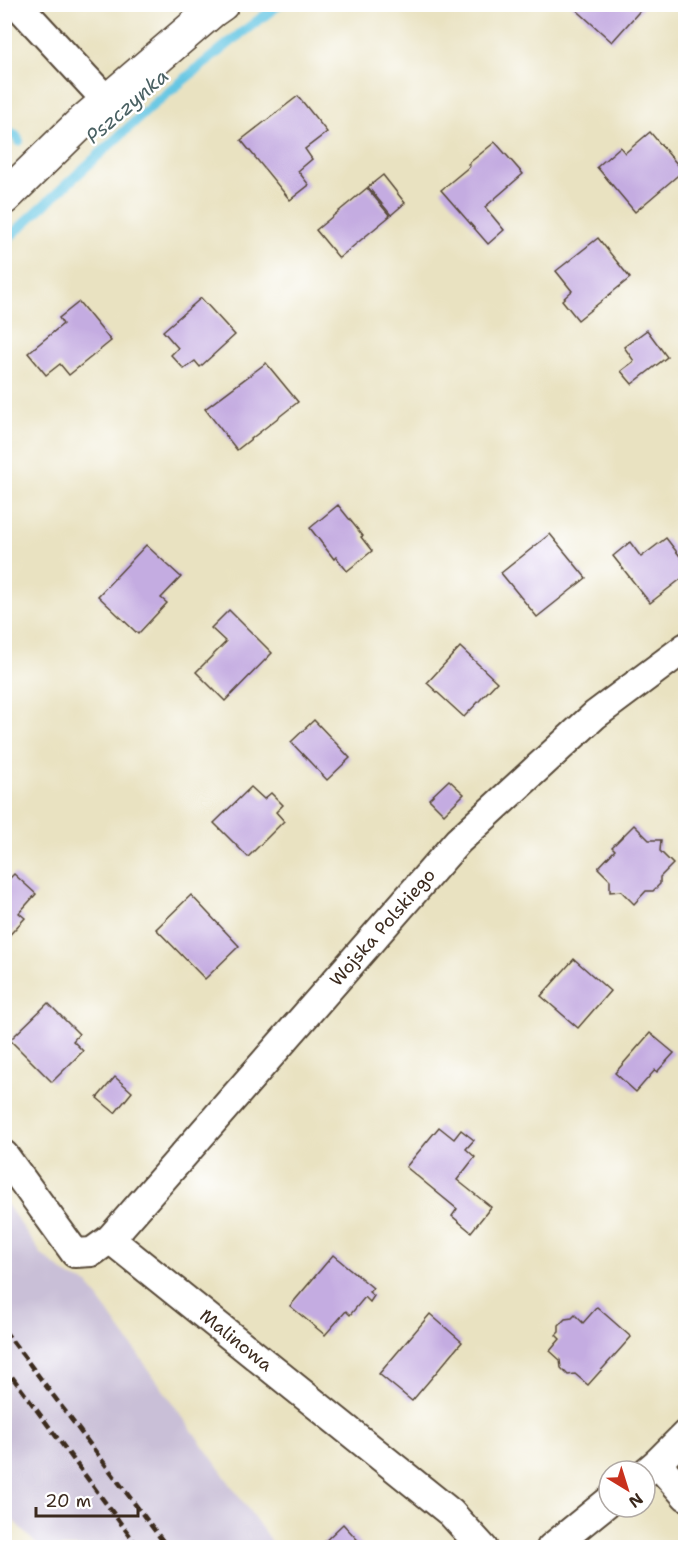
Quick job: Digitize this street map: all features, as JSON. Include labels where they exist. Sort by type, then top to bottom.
[{"type":"street","points":[[17,4],[107,101]]},
{"type":"street","points":[[4,198],[79,125],[222,4]]},
{"type":"street","name":"Wojska Polskiego","points":[[110,1239],[458,841],[595,715],[686,647]]},
{"type":"street","points":[[4,1155],[75,1253],[92,1252],[110,1239]]},
{"type":"street","name":"Malinowa","points":[[110,1239],[451,1513],[483,1548]]},
{"type":"street","points":[[657,1462],[686,1434]]},
{"type":"street","points":[[657,1473],[686,1496]]},
{"type":"street","points":[[551,1548],[597,1511]]},
{"type":"shaded area","points":[[4,1200],[42,1255],[70,1277],[88,1284],[275,1547],[39,1547],[5,1512]]},
{"type":"building","points":[[570,4],[646,4],[612,42]]},
{"type":"building","points":[[298,96],[327,132],[305,149],[312,159],[298,171],[309,185],[290,200],[241,140]]},
{"type":"building","points":[[650,132],[683,171],[635,212],[597,167],[620,147],[625,153]]},
{"type":"building","points":[[495,142],[523,174],[485,207],[504,230],[488,244],[441,190]]},
{"type":"building","points":[[383,175],[405,203],[391,215],[368,187]]},
{"type":"building","points":[[367,188],[390,216],[339,258],[316,230]]},
{"type":"building","points":[[598,238],[630,278],[578,320],[562,300],[572,291],[556,271]]},
{"type":"building","points":[[201,298],[235,335],[200,367],[195,361],[184,369],[171,355],[178,348],[163,331]]},
{"type":"building","points":[[79,302],[111,341],[69,375],[60,364],[46,375],[28,353],[63,324],[59,318]]},
{"type":"building","points":[[647,330],[667,357],[632,384],[621,371],[634,361],[624,347]]},
{"type":"building","points":[[266,363],[298,402],[237,450],[205,409]]},
{"type":"building","points":[[338,505],[372,551],[347,571],[336,557],[334,559],[310,528]]},
{"type":"building","points":[[550,534],[586,578],[537,617],[501,573]]},
{"type":"building","points":[[666,538],[686,564],[686,575],[650,603],[613,556],[630,542],[641,557]]},
{"type":"building","points":[[146,545],[181,577],[161,598],[167,603],[138,634],[98,596]]},
{"type":"building","points":[[229,610],[272,653],[225,701],[196,672],[226,642],[211,628]]},
{"type":"building","points":[[460,647],[497,682],[464,717],[427,683]]},
{"type":"building","points":[[314,720],[350,758],[327,780],[291,742]]},
{"type":"building","points":[[449,780],[464,794],[444,814],[429,799]]},
{"type":"building","points":[[251,787],[264,799],[271,793],[283,805],[276,812],[284,821],[248,857],[214,823]]},
{"type":"building","points":[[634,825],[649,840],[661,840],[660,851],[673,864],[660,877],[660,884],[653,891],[646,891],[634,904],[621,891],[610,892],[610,880],[598,868],[615,850],[612,847]]},
{"type":"building","points":[[14,874],[36,894],[19,913],[25,918],[4,941],[4,884]]},
{"type":"building","points":[[191,895],[239,946],[205,979],[156,929]]},
{"type":"building","points":[[574,959],[610,991],[578,1028],[541,996]]},
{"type":"building","points":[[48,1003],[79,1034],[73,1041],[83,1051],[52,1082],[10,1040]]},
{"type":"building","points":[[650,1033],[674,1053],[636,1092],[615,1073]]},
{"type":"building","points":[[115,1077],[132,1092],[115,1113],[97,1098]]},
{"type":"building","points":[[439,1127],[454,1139],[461,1130],[474,1140],[466,1149],[475,1157],[457,1180],[491,1207],[471,1232],[452,1216],[457,1209],[406,1167]]},
{"type":"building","points":[[333,1255],[373,1288],[369,1292],[374,1296],[370,1302],[365,1297],[350,1315],[346,1311],[325,1335],[290,1306]]},
{"type":"building","points":[[597,1307],[631,1337],[588,1385],[575,1374],[568,1375],[561,1368],[560,1360],[550,1351],[560,1339],[556,1335],[559,1332],[559,1325],[565,1319],[575,1315],[583,1323]]},
{"type":"building","points":[[430,1314],[462,1342],[412,1401],[379,1374]]},
{"type":"building","points":[[343,1524],[365,1548],[318,1548]]},
{"type":"waterway","name":"Pszczynka","points":[[4,242],[154,104],[280,4]]},
{"type":"waterway","points":[[4,129],[16,136],[19,141]]},
{"type":"railway","points":[[4,1330],[168,1548]]},
{"type":"railway","points":[[4,1366],[139,1548]]}]
